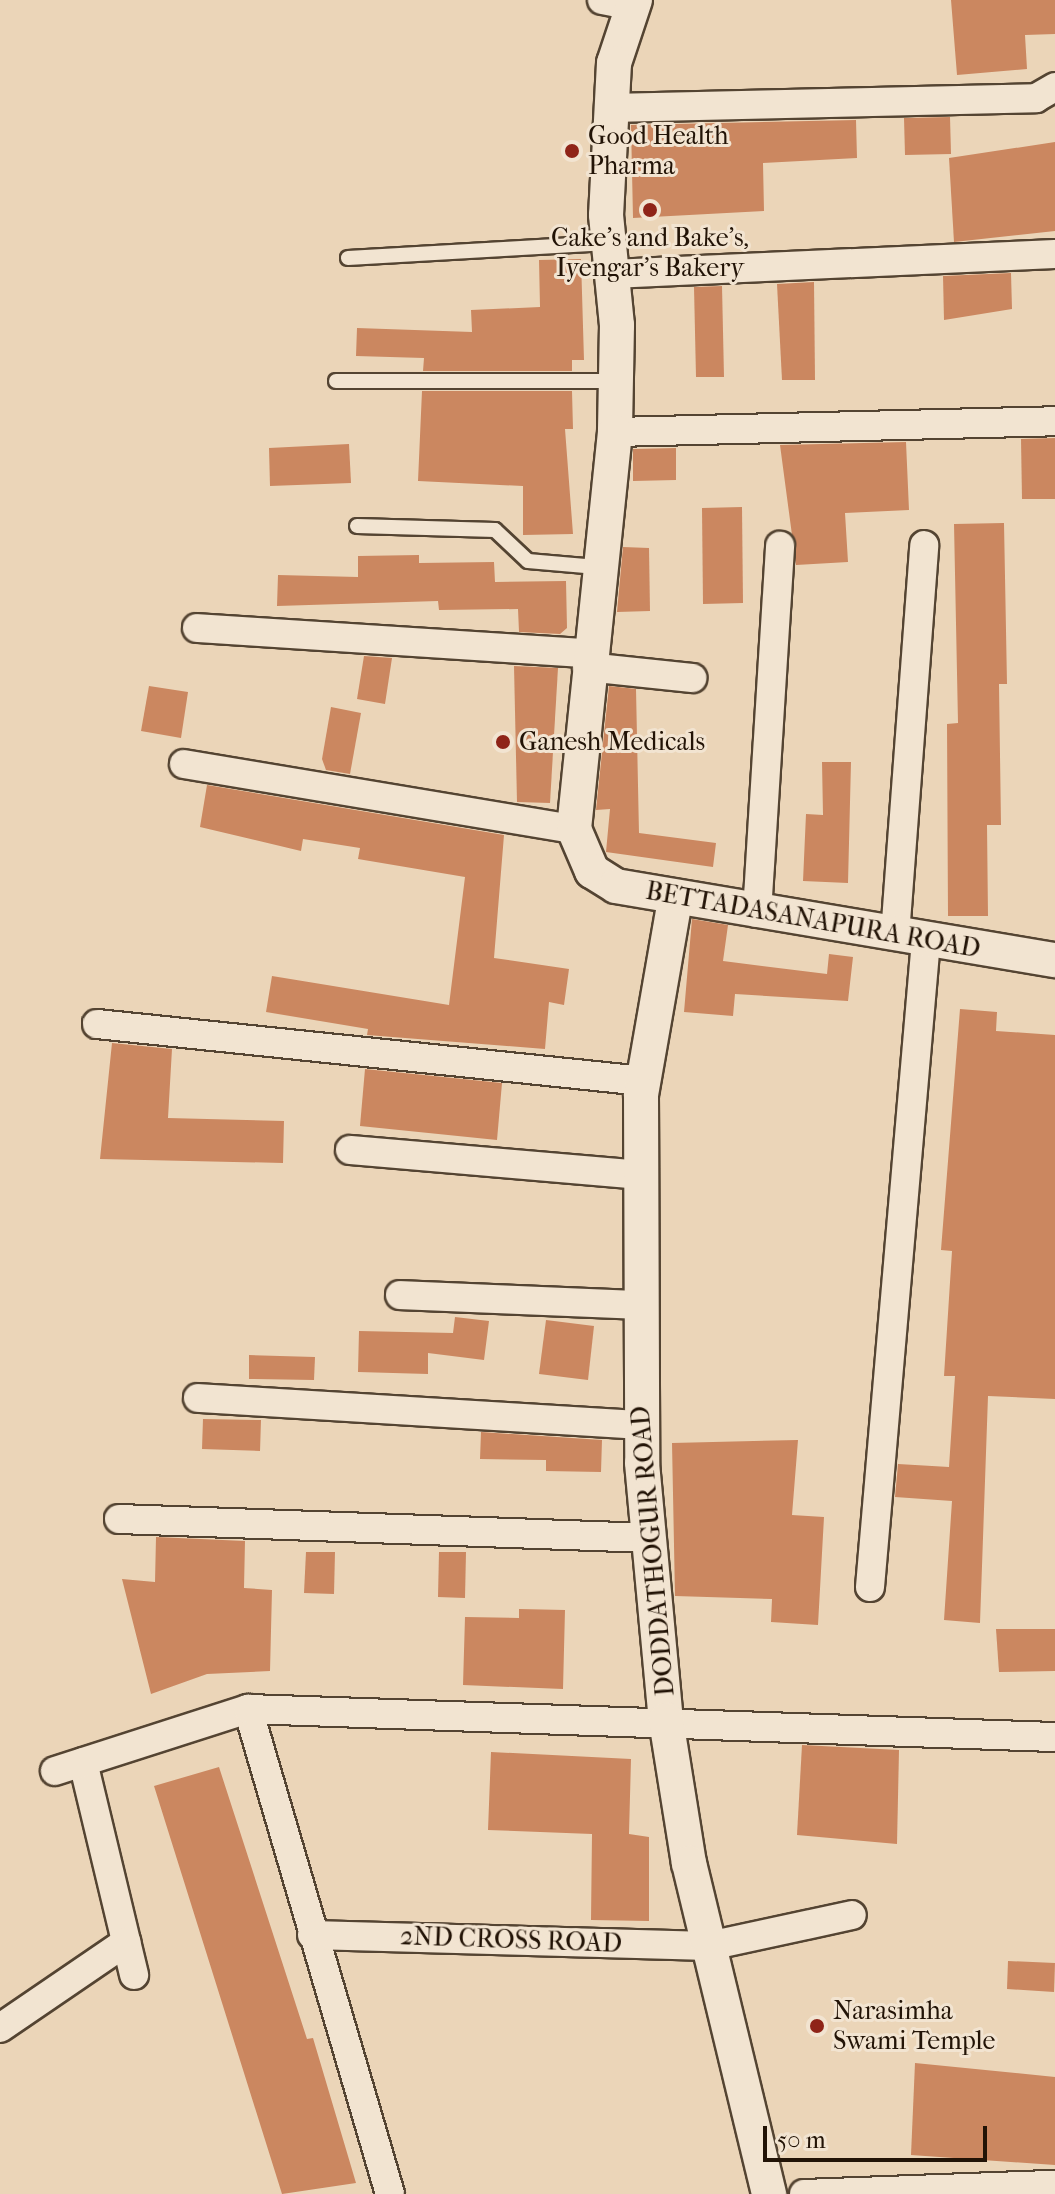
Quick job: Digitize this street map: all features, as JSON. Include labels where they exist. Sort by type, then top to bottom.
[{"type":"street","name":"BETTADASANAPURA ROAD","points":[[623,2],[611,108],[610,258],[616,381],[615,432],[597,567],[574,829],[592,871],[616,886],[675,900],[1055,960]]},
{"type":"street","points":[[611,108],[1036,98],[1055,87]]},
{"type":"street","points":[[610,258],[1055,254]]},
{"type":"street","points":[[615,432],[1055,421]]},
{"type":"street","points":[[870,1587],[910,938],[924,545]]},
{"type":"street","points":[[757,913],[780,546]]},
{"type":"street","points":[[197,628],[588,660],[692,678]]},
{"type":"street","points":[[184,764],[574,829]]},
{"type":"street","name":"DODDATHOGUR ROAD","points":[[675,900],[643,1081],[640,1425],[666,1720],[709,1946],[769,2194]]},
{"type":"street","points":[[97,1024],[643,1081]]},
{"type":"street","points":[[350,1150],[642,1175]]},
{"type":"street","points":[[400,1295],[640,1305]]},
{"type":"street","points":[[198,1398],[640,1425]]},
{"type":"street","points":[[119,1519],[649,1538]]},
{"type":"street","points":[[248,1709],[390,2194]]},
{"type":"street","points":[[55,1771],[248,1709],[666,1720],[1055,1737]]},
{"type":"street","points":[[83,1762],[134,1975]]},
{"type":"street","name":"2ND CROSS ROAD","points":[[312,1935],[709,1946],[852,1915]]},
{"type":"street","points":[[0,2028],[126,1942]]},
{"type":"street","points":[[804,2194],[1055,2185]]},
{"type":"lane","points":[[348,258],[610,258]]},
{"type":"lane","points":[[336,381],[616,381]]},
{"type":"lane","points":[[357,526],[495,530],[528,561],[597,567]]},
{"type":"building","points":[[951,0],[1055,0],[1055,34],[1025,35],[1027,69],[957,75]]},
{"type":"building","points":[[950,117],[951,154],[905,155],[904,118]]},
{"type":"building","points":[[856,120],[857,158],[763,163],[764,211],[633,218],[631,125]]},
{"type":"building","points":[[1055,142],[1055,231],[954,242],[949,158]]},
{"type":"building","points":[[581,259],[584,360],[572,360],[572,371],[423,371],[424,358],[356,356],[357,328],[472,332],[471,310],[540,307],[539,260]]},
{"type":"building","points":[[1011,273],[1012,309],[944,320],[943,276]]},
{"type":"building","points":[[814,282],[815,380],[782,380],[777,284]]},
{"type":"building","points":[[722,286],[724,377],[696,377],[694,287]]},
{"type":"building","points":[[422,391],[572,391],[573,429],[565,429],[573,534],[523,535],[523,486],[418,481]]},
{"type":"building","points":[[1055,438],[1055,499],[1022,499],[1021,439]]},
{"type":"building","points":[[906,442],[909,510],[845,513],[848,562],[796,565],[780,445]]},
{"type":"building","points":[[349,444],[351,483],[270,486],[269,448]]},
{"type":"building","points":[[676,448],[676,480],[633,481],[633,449]]},
{"type":"building","points":[[742,507],[743,603],[703,604],[702,508]]},
{"type":"building","points":[[1004,523],[1007,684],[999,684],[1001,825],[987,825],[988,916],[948,916],[947,724],[958,723],[954,524]]},
{"type":"building","points":[[623,547],[649,548],[650,611],[617,612]]},
{"type":"building","points":[[419,555],[419,563],[494,562],[495,582],[566,581],[567,628],[560,634],[519,632],[518,609],[439,610],[438,601],[277,606],[278,575],[358,577],[358,556]]},
{"type":"building","points":[[364,656],[392,658],[385,704],[357,699]]},
{"type":"building","points":[[514,666],[558,668],[550,803],[517,802]]},
{"type":"building","points":[[149,686],[188,692],[181,738],[141,731]]},
{"type":"building","points":[[609,686],[636,689],[639,833],[716,843],[713,867],[606,852],[610,809],[596,810]]},
{"type":"building","points":[[331,707],[361,713],[350,774],[326,770],[322,759]]},
{"type":"building","points":[[822,762],[851,762],[848,883],[803,881],[806,814],[823,815]]},
{"type":"building","points":[[207,785],[504,835],[494,958],[569,969],[564,1005],[549,1002],[545,1049],[367,1035],[368,1029],[266,1012],[272,976],[449,1005],[465,877],[358,859],[360,848],[303,839],[301,851],[200,827]]},
{"type":"building","points":[[692,919],[728,925],[723,961],[827,974],[829,954],[853,957],[848,1001],[735,994],[733,1016],[684,1012]]},
{"type":"building","points":[[960,1009],[997,1012],[996,1031],[1055,1035],[1055,1399],[988,1396],[980,1623],[944,1620],[952,1501],[895,1497],[898,1464],[949,1467],[955,1376],[944,1376],[952,1251],[941,1250]]},
{"type":"building","points":[[112,1043],[172,1049],[168,1118],[284,1121],[283,1163],[100,1159]]},
{"type":"building","points":[[365,1069],[502,1083],[497,1140],[360,1126]]},
{"type":"building","points":[[455,1317],[489,1321],[484,1360],[428,1353],[428,1374],[358,1372],[359,1331],[453,1333]]},
{"type":"building","points":[[546,1320],[594,1326],[588,1380],[539,1374]]},
{"type":"building","points":[[249,1355],[315,1357],[314,1380],[249,1379]]},
{"type":"building","points":[[203,1419],[261,1420],[260,1451],[202,1449]]},
{"type":"building","points":[[481,1432],[602,1440],[601,1472],[546,1471],[546,1460],[480,1459]]},
{"type":"building","points":[[798,1440],[792,1515],[824,1517],[818,1625],[771,1622],[772,1599],[675,1596],[672,1443]]},
{"type":"building","points":[[156,1537],[245,1541],[244,1588],[272,1590],[270,1671],[207,1674],[151,1694],[122,1579],[155,1582]]},
{"type":"building","points":[[306,1552],[335,1552],[334,1594],[304,1593]]},
{"type":"building","points":[[439,1552],[466,1552],[465,1598],[438,1597]]},
{"type":"building","points":[[519,1609],[565,1610],[563,1689],[463,1685],[465,1617],[519,1618]]},
{"type":"building","points":[[996,1629],[1055,1629],[1055,1671],[999,1672]]},
{"type":"building","points":[[802,1745],[899,1750],[897,1844],[797,1835]]},
{"type":"building","points":[[491,1752],[631,1759],[629,1834],[649,1837],[649,1921],[591,1920],[592,1834],[488,1830]]},
{"type":"building","points":[[219,1767],[307,2039],[313,2038],[356,2183],[282,2194],[154,1786]]},
{"type":"building","points":[[1008,1961],[1055,1963],[1054,1992],[1007,1989]]},
{"type":"building","points":[[915,2063],[1055,2077],[1055,2165],[911,2155]]},
{"type":"place","name":"Good Health Pharma","points":[[572,151]]},
{"type":"place","name":"Cake's and Bake's, Iyengar's Bakery","points":[[650,210]]},
{"type":"place","name":"Ganesh Medicals","points":[[503,742]]},
{"type":"place","name":"Narasimha Swami Temple","points":[[817,2026]]}]
